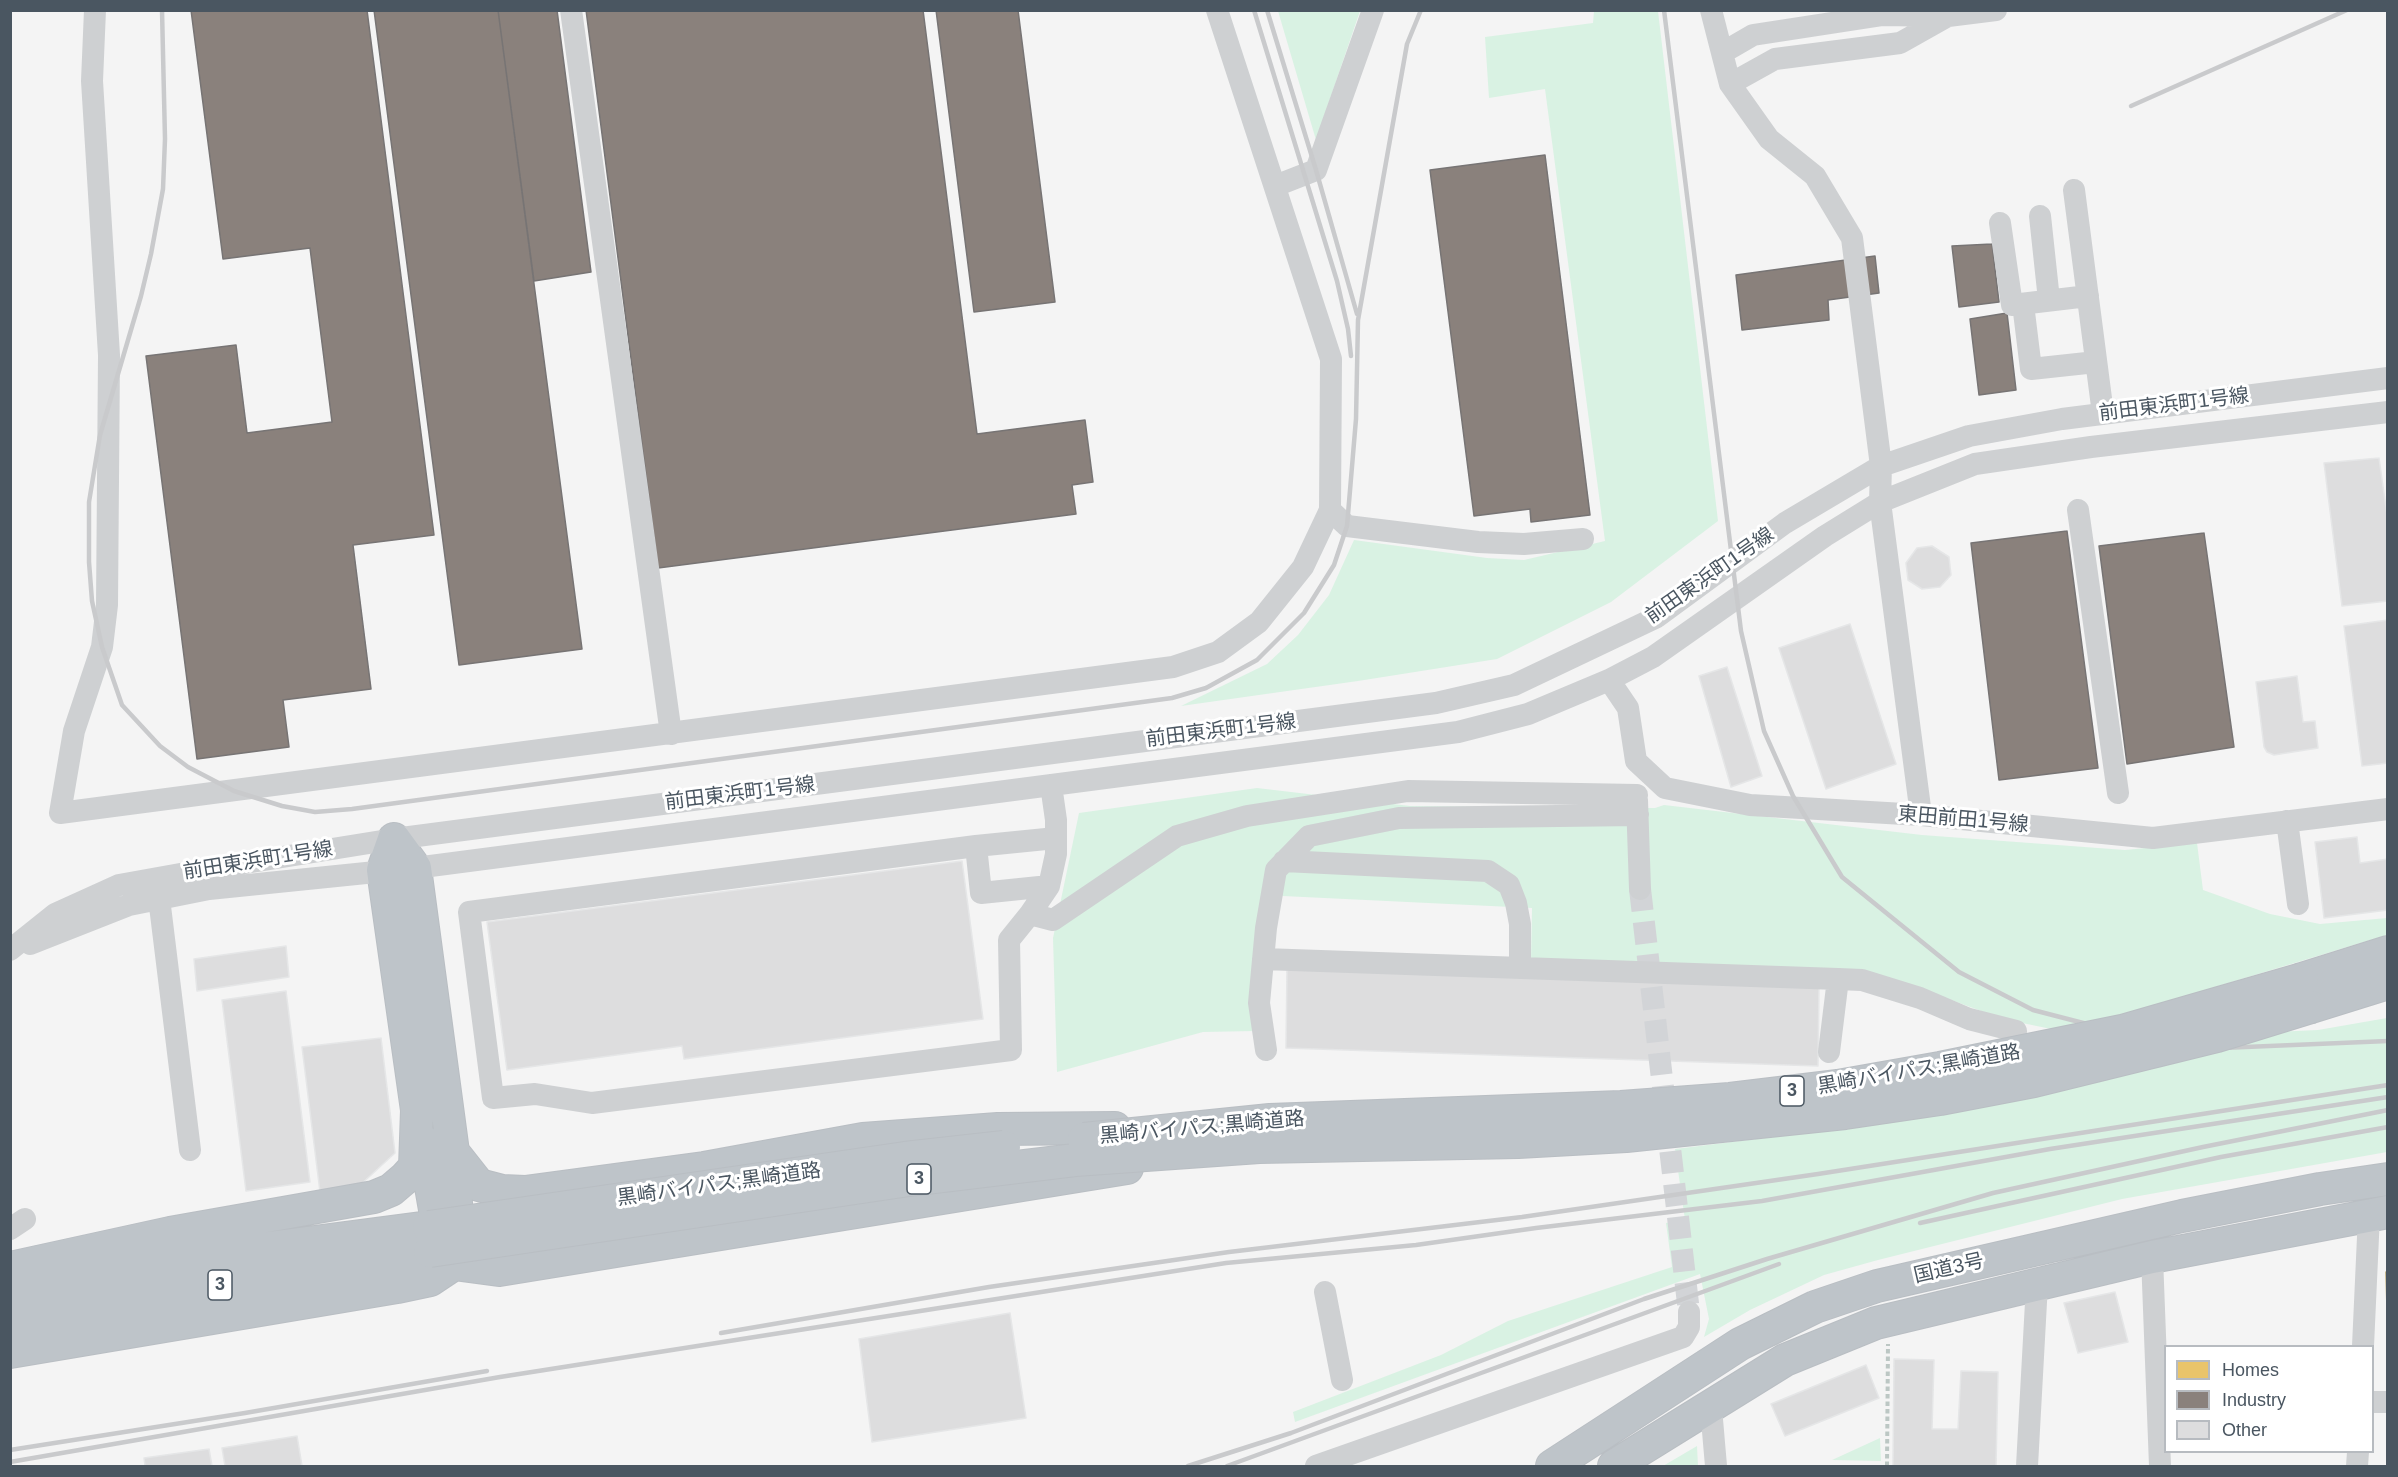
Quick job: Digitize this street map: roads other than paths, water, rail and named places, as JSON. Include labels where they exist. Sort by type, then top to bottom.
[{"type":"highway","points":[[394,839],[415,868],[453,1152],[458,1237],[454,1264]]},
{"type":"highway","points":[[394,839],[383,870],[417,1110],[440,1238],[454,1264]]},
{"type":"highway","name":"黒崎バイパス;黒崎道路","points":[[2307,993],[2388,952]]},
{"type":"highway","name":"黒崎バイパス;黒崎道路","points":[[10,1298],[200,1257],[894,1159],[1730,1099],[1838,1086],[1940,1068],[2307,993],[2388,983]]},
{"type":"highway","points":[[10,1268],[170,1233],[374,1197],[391,1190],[415,1167],[417,1110]]},
{"type":"highway","points":[[453,1152],[479,1185],[502,1191],[525,1192],[704,1168],[862,1139],[998,1129],[1131,1128],[1264,1133]]},
{"type":"highway","points":[[10,1352],[430,1280],[454,1264],[499,1270],[712,1237],[1264,1133]]},
{"type":"highway","name":"黒崎バイパス;黒崎道路","points":[[10,1325],[104,1304],[418,1253],[897,1182],[1264,1133]]},
{"type":"highway","name":"国道3号","points":[[1552,1467],[1740,1344],[1815,1307],[1876,1286],[2182,1216],[2320,1189],[2388,1179]]},
{"type":"highway","name":"国道3号","points":[[1614,1467],[1785,1360],[1889,1318],[2152,1257],[2378,1214]]},
{"type":"street","points":[[95,10],[92,81],[109,355],[107,605],[102,647],[74,731],[60,813],[1173,667],[1218,652],[1259,622],[1303,567],[1330,510],[1331,359],[1217,10]]},
{"type":"street","points":[[571,10],[671,734]]},
{"type":"street","points":[[1275,186],[1316,170],[1372,10]]},
{"type":"street","points":[[1711,10],[1730,84],[1769,139],[1815,176],[1852,238],[1881,466],[1881,502],[1921,815]]},
{"type":"street","points":[[1722,53],[1753,35],[1883,15],[1948,16],[1990,11]]},
{"type":"street","points":[[1730,84],[1775,59],[1900,43],[1948,16]]},
{"type":"street","points":[[2074,190],[2103,414]]},
{"type":"street","points":[[2040,216],[2049,300]]},
{"type":"street","points":[[2000,223],[2012,305],[2088,296]]},
{"type":"street","points":[[2023,303],[2031,369],[2096,362]]},
{"type":"street","name":"前田東浜町1号線","points":[[10,951],[54,914],[119,885],[394,839],[1424,704],[1514,685],[1658,617],[1785,523],[1881,466],[1969,436],[2103,414],[2388,378]]},
{"type":"street","name":"前田東浜町1号線","points":[[10,951],[129,904],[210,889],[415,868],[1458,732],[1528,714],[1609,680],[1653,657],[1825,536],[1881,502],[1975,464],[2091,447],[2388,412]]},
{"type":"street","points":[[1330,510],[1347,526],[1478,542],[1524,544],[1584,539]]},
{"type":"street","points":[[2078,510],[2118,793]]},
{"type":"street","points":[[1609,680],[1628,708],[1636,761],[1640,889]]},
{"type":"street","name":"東田前田1号線","points":[[1636,761],[1665,789],[1750,805],[1921,815],[2153,838],[2388,808]]},
{"type":"street","points":[[1051,785],[1056,838],[1056,854],[1048,886],[1030,914],[1009,940],[1011,1050],[592,1103],[535,1094],[493,1098],[470,912],[976,846],[1056,838]]},
{"type":"street","points":[[1030,914],[1053,920],[1177,836],[1247,816],[1408,791],[1637,805]]},
{"type":"street","points":[[1266,1050],[1259,1003],[1276,870],[1309,836],[1399,818],[1637,805]]},
{"type":"street","points":[[2288,821],[2298,904]]},
{"type":"street","points":[[976,846],[981,892],[1048,886]]},
{"type":"street","points":[[1284,861],[1488,871],[1509,885],[1516,903],[1520,924],[1520,968]]},
{"type":"street","points":[[159,898],[190,1150]]},
{"type":"street","points":[[1263,959],[1862,980],[1920,998],[1970,1019],[2016,1030]]},
{"type":"street","points":[[1829,1052],[1838,979]]},
{"type":"street","points":[[2363,1345],[2378,1214]]},
{"type":"street","points":[[2152,1257],[2161,1402],[2160,1467]]},
{"type":"street","points":[[2026,1467],[2037,1284]]},
{"type":"street","points":[[1325,1292],[1342,1380]]},
{"type":"street","points":[[1316,1467],[1683,1337],[1689,1327],[1689,1312]]},
{"type":"street","points":[[1710,1408],[1716,1467]]},
{"type":"tunnel","points":[[1640,889],[1689,1312]]},
{"type":"railway","points":[[162,10],[165,139],[163,189],[141,296],[100,435],[89,502],[89,562],[92,601],[102,647],[122,705],[160,746],[188,767],[234,791],[282,806],[315,812],[352,809],[1172,698],[1206,688],[1257,660],[1304,613],[1334,565],[1347,526],[1356,419],[1358,320],[1407,44],[1421,10]]},
{"type":"railway","points":[[1254,10],[1337,281],[1348,329],[1351,356]]},
{"type":"railway","points":[[1267,10],[1357,314]]},
{"type":"railway","points":[[1664,10],[1741,631],[1764,731],[1793,796],[1842,877],[1959,972],[2033,1010],[2145,1039],[2222,1048],[2388,1041]]},
{"type":"railway","points":[[2131,106],[2347,10]]},
{"type":"railway","points":[[721,1333],[989,1287],[1229,1252],[1522,1217],[1818,1174],[2388,1085]]},
{"type":"railway","points":[[10,1462],[500,1377],[1226,1263],[1416,1245],[1762,1201],[2050,1149],[2388,1097]]},
{"type":"railway","points":[[1188,1466],[1291,1433],[1644,1299],[1767,1259],[1993,1193],[2203,1147],[2388,1110]]},
{"type":"railway","points":[[1920,1223],[2221,1157],[2388,1127]]},
{"type":"railway","points":[[1227,1466],[1779,1264]]},
{"type":"railway","points":[[10,1450],[245,1413],[487,1371]]}]
